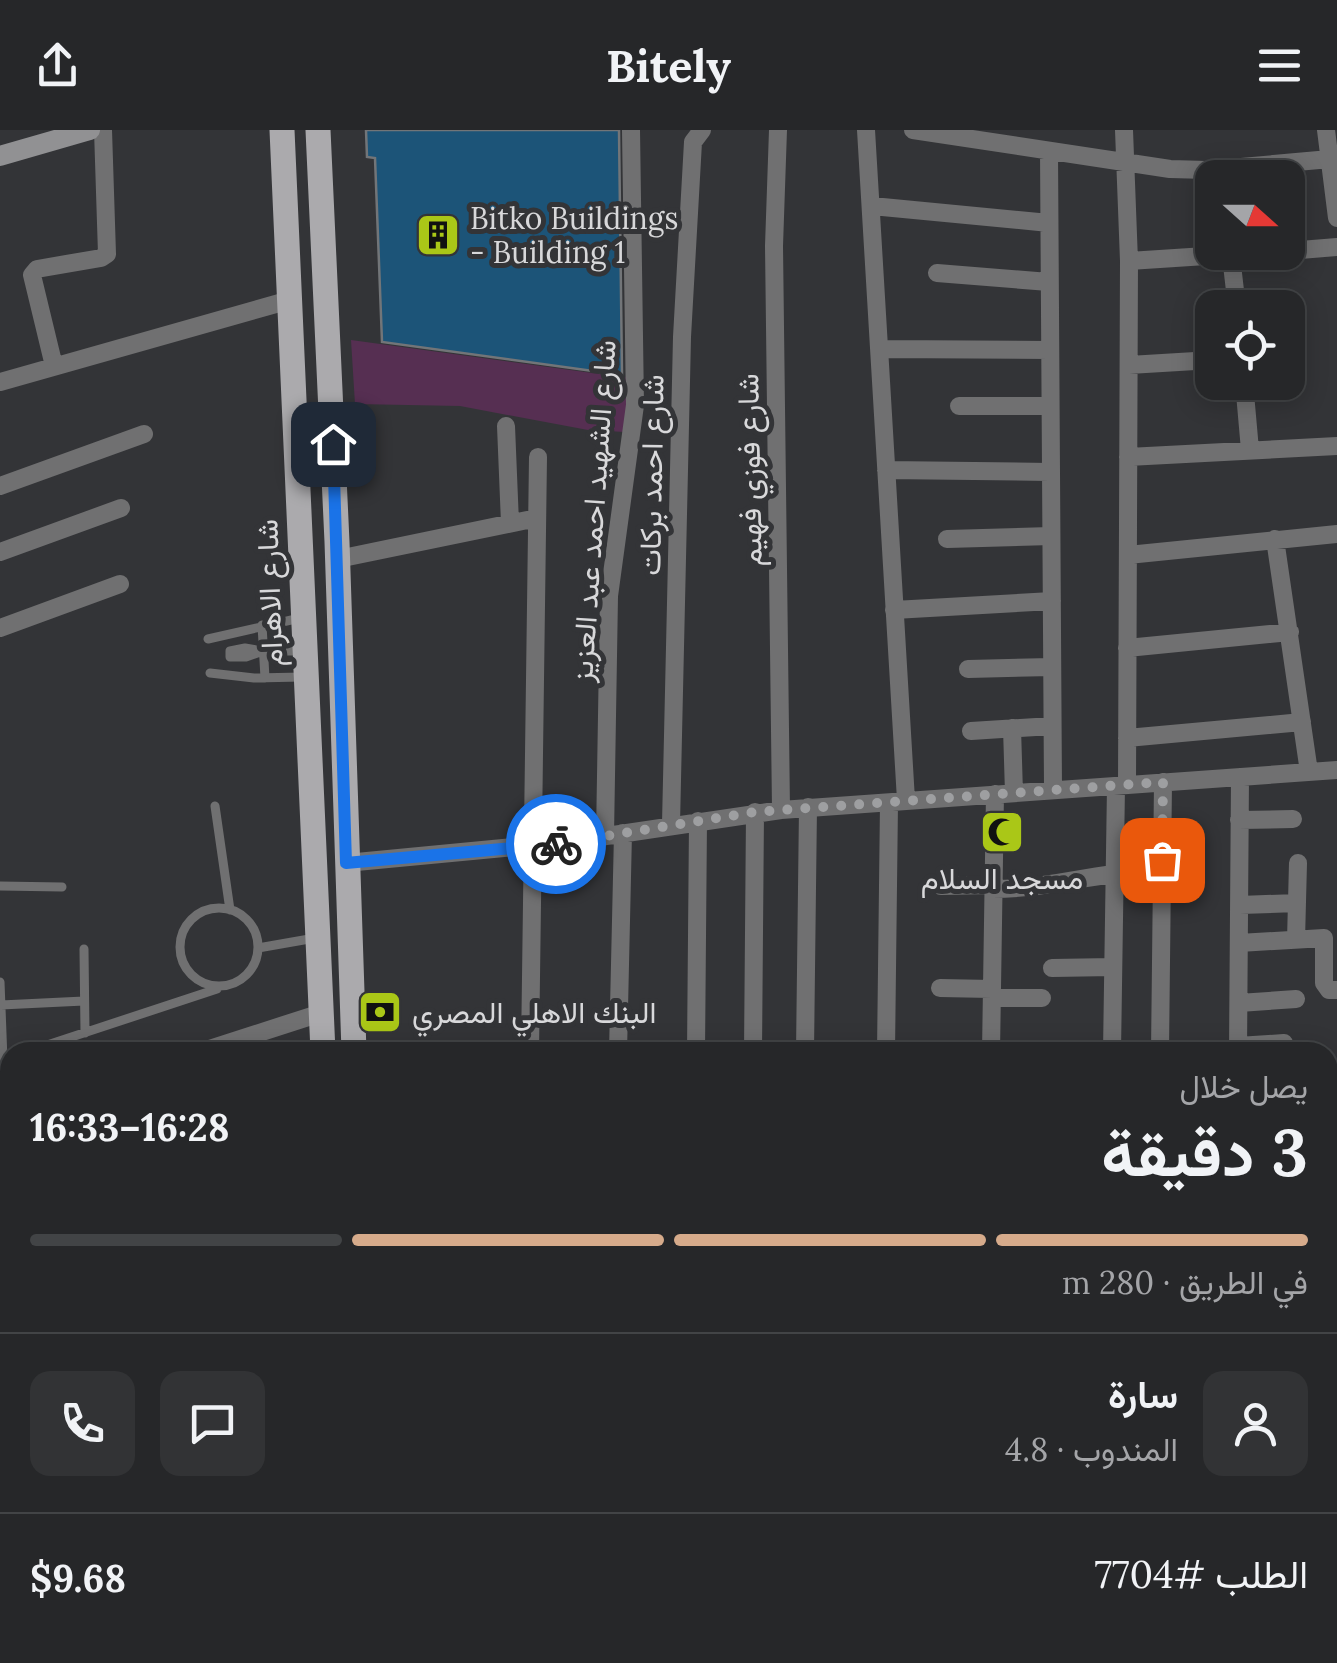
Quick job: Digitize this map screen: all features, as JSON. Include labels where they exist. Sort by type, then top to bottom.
[{"type":"main road","points":[[0,156],[90,130]]},
{"type":"main road","name":"شارع الاهرام","points":[[282,130],[323,1042]]},
{"type":"main road","points":[[318,130],[354,1042]]},
{"type":"main road","points":[[297,476],[312,486],[329,480],[334,472]]},
{"type":"main road","points":[[299,541],[318,534],[337,550]]},
{"type":"street","points":[[54,366],[32,275],[37,269],[107,254],[102,130]]},
{"type":"street","name":"شارع الشهيد احمد عبد العزيز","points":[[618,1042],[608,596],[634,405],[631,130]]},
{"type":"street","name":"شارع احمد بركات","points":[[671,824],[682,337],[693,142],[702,130]]},
{"type":"street","name":"شارع فوزي فهيم","points":[[778,130],[774,246],[780,810]]},
{"type":"street","points":[[866,130],[894,610],[898,802],[886,1042]]},
{"type":"street","points":[[913,130],[1020,139],[1048,152],[1170,169],[1208,170],[1330,159]]},
{"type":"street","points":[[1112,1042],[1115,874],[1128,738],[1130,365],[1124,130]]},
{"type":"street","points":[[1326,130],[1337,218]]},
{"type":"street","points":[[1048,152],[1053,789]]},
{"type":"street","points":[[872,206],[1049,222]]},
{"type":"street","points":[[1305,249],[1337,247]]},
{"type":"street","points":[[1129,261],[1195,258]]},
{"type":"street","points":[[937,273],[1049,282]]},
{"type":"street","points":[[0,382],[290,300]]},
{"type":"street","points":[[880,349],[1050,350]]},
{"type":"street","points":[[1130,365],[1195,361]]},
{"type":"street","points":[[1246,400],[1250,450]]},
{"type":"street","points":[[959,406],[1050,406]]},
{"type":"street","points":[[506,426],[510,523]]},
{"type":"street","points":[[0,486],[144,434]]},
{"type":"street","points":[[1128,457],[1337,446]]},
{"type":"street","points":[[530,1042],[538,456]]},
{"type":"street","points":[[886,470],[1050,472]]},
{"type":"street","points":[[0,552],[120,508]]},
{"type":"street","points":[[337,550],[537,518]]},
{"type":"street","points":[[1128,555],[1337,534]]},
{"type":"street","points":[[948,539],[1051,536]]},
{"type":"street","points":[[1275,539],[1309,772]]},
{"type":"street","points":[[0,628],[120,584]]},
{"type":"street","points":[[894,610],[1052,602]]},
{"type":"street","points":[[1128,648],[1290,632]]},
{"type":"street","points":[[968,670],[1052,667]]},
{"type":"street","points":[[1128,738],[1302,722]]},
{"type":"street","points":[[971,731],[1052,726]]},
{"type":"street","points":[[1012,728],[1014,792]]},
{"type":"street","points":[[346,863],[531,847],[808,807],[1337,770]]},
{"type":"street","points":[[1238,1042],[1240,777]]},
{"type":"street","points":[[1160,1042],[1163,782]]},
{"type":"street","points":[[991,1042],[995,794]]},
{"type":"street","points":[[805,1042],[808,807]]},
{"type":"street","points":[[754,1042],[755,812]]},
{"type":"street","points":[[1240,820],[1293,819]]},
{"type":"street","points":[[696,1042],[698,821]]},
{"type":"street","points":[[1296,940],[1298,863]]},
{"type":"street","points":[[942,886],[1039,888],[1053,881],[1115,874]]},
{"type":"street","points":[[1240,905],[1297,903]]},
{"type":"street","points":[[1239,943],[1324,938],[1324,982],[1330,990],[1337,990]]},
{"type":"street","points":[[1052,968],[1113,967]]},
{"type":"street","points":[[940,988],[1042,998]]},
{"type":"street","points":[[1239,1003],[1296,999]]},
{"type":"street","points":[[231,1042],[322,1013]]},
{"type":"lane","points":[[208,639],[302,618]]},
{"type":"lane","points":[[262,625],[265,678]]},
{"type":"lane","points":[[263,651],[305,664]]},
{"type":"lane","points":[[210,672],[265,678],[305,664]]},
{"type":"lane","points":[[215,806],[230,910]]},
{"type":"lane","points":[[0,886],[62,888]]},
{"type":"lane","points":[[57,1042],[225,986],[248,972],[258,948],[250,924],[220,908],[200,912],[186,926],[180,945],[189,973],[206,984],[225,986]]},
{"type":"lane","points":[[258,948],[318,938]]},
{"type":"lane","points":[[84,949],[85,1033]]},
{"type":"lane","points":[[0,982],[3,1042]]},
{"type":"lane","points":[[1,1005],[84,1001]]},
{"type":"shaded area","points":[[351,340],[629,378],[625,432],[588,430],[460,406],[355,404]]},
{"type":"building","points":[[366,130],[619,130],[622,375],[382,342],[375,158],[367,157]]},
{"type":"way so far","points":[[556,844],[755,812],[1163,782],[1162,860]]},
{"type":"place","name":"Bitko Buildings - Building 1","points":[[438,235]]},
{"type":"place","name":"مسجد السلام","points":[[1002,832]]},
{"type":"place","name":"البنك الاهلي المصري","points":[[380,1012]]},
{"type":"route","points":[[333,444],[346,863],[556,844]]}]
